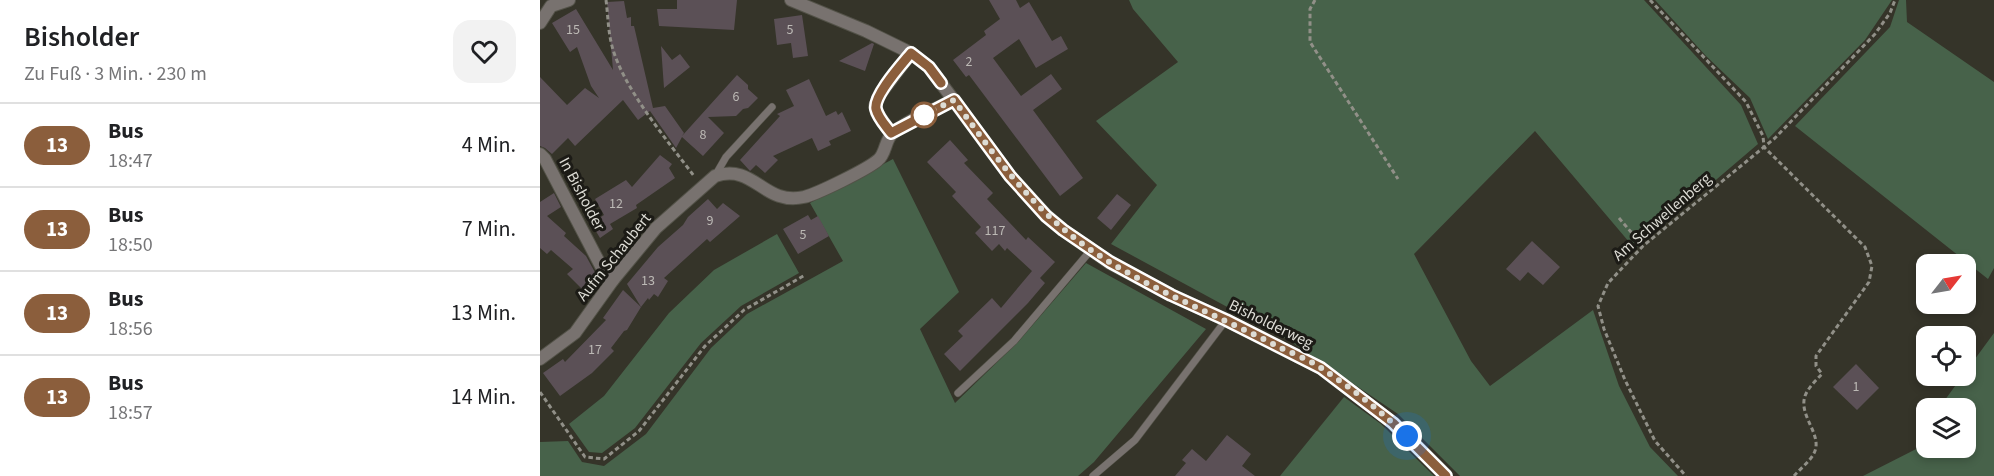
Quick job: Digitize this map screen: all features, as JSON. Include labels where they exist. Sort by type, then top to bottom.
[{"type":"street","points":[[540,23],[550,3],[569,0]]},
{"type":"street","points":[[715,176],[726,172],[739,173],[752,179],[773,195],[789,199],[817,193],[879,160],[891,133],[954,100],[929,67],[911,53],[866,31],[790,0]]},
{"type":"street","points":[[891,133],[877,113],[875,106],[880,94],[911,53]]},
{"type":"street","name":"Bisholderweg","points":[[954,100],[1010,176],[1063,230],[1110,262],[1171,295],[1321,368],[1393,423],[1446,476]]},
{"type":"street","name":"In Bisholder","points":[[540,154],[561,188],[603,270],[613,280]]},
{"type":"street","name":"Aufm Schaubert","points":[[540,359],[575,333],[613,280],[656,228],[715,176]]},
{"type":"lane","name":"Aufm Schaubert","points":[[715,176],[726,157],[772,107]]},
{"type":"lane","points":[[958,393],[1014,341],[1091,250]]},
{"type":"lane","points":[[1093,476],[1136,440],[1226,320]]},
{"type":"path","points":[[606,0],[610,39],[619,66],[630,87],[702,187]]},
{"type":"path","points":[[1315,0],[1310,9],[1310,42],[1398,179]]},
{"type":"path","points":[[1650,0],[1746,102],[1763,136],[1764,147],[1865,247],[1872,266],[1869,282],[1816,356],[1816,366],[1822,374],[1810,387],[1805,397],[1804,410],[1816,439],[1814,454],[1794,476]]},
{"type":"path","name":"Am Schwellenberg","points":[[1686,476],[1655,441],[1625,380],[1604,329],[1598,306],[1608,283],[1643,246],[1775,138],[1875,34],[1890,13],[1895,0]]},
{"type":"path","points":[[1619,218],[1643,246]]},
{"type":"path","points":[[540,392],[585,457],[604,459],[639,431],[705,346],[744,310],[805,275]]},
{"type":"green space","points":[[1129,0],[1644,0],[1741,105],[1758,144],[1635,249],[1535,131],[1414,254],[1471,361],[1490,386],[1593,310],[1619,386],[1650,447],[1678,476],[1460,476],[1398,414],[1290,341],[1111,244],[1157,185],[1096,121],[1178,62],[1133,9]]},
{"type":"green space","points":[[1655,0],[1892,0],[1865,40],[1768,139],[1750,98],[1706,56]]},
{"type":"green space","points":[[1899,0],[1906,0],[1907,22],[1994,82],[1994,268],[1988,279],[1976,269],[1976,254],[1956,254],[1795,126],[1890,27]]},
{"type":"green space","points":[[893,159],[959,292],[920,329],[955,403],[1018,342],[1086,263],[1206,329],[1094,462],[1078,476],[540,476],[540,442],[568,441],[582,462],[604,466],[646,434],[711,348],[747,314],[843,261],[810,203]]},
{"type":"green space","points":[[777,234],[799,273],[741,306],[701,343],[635,428],[602,453],[589,452],[569,424],[604,396],[669,313],[714,270]]},
{"type":"green space","points":[[1994,333],[1994,476],[1863,476],[1916,449],[1916,458],[1976,458],[1976,398],[1946,398],[1955,386],[1976,386],[1976,358]]},
{"type":"green space","points":[[1344,397],[1381,424],[1434,476],[1280,476]]},
{"type":"building","points":[[677,0],[737,0],[734,30],[659,26],[657,9],[677,9]]},
{"type":"building","points":[[989,0],[1016,0],[1020,8],[1029,2],[1052,41],[1061,36],[1068,49],[1036,68],[1019,39],[993,58],[1021,96],[1051,74],[1062,89],[1033,110],[1083,178],[1060,196],[969,75],[966,77],[953,60],[986,35],[984,31],[1000,19]]},
{"type":"building","points":[[624,1],[627,18],[631,17],[631,26],[634,26],[653,108],[665,106],[684,133],[682,136],[737,75],[758,98],[736,116],[708,117],[724,133],[703,156],[682,137],[676,148],[650,111],[638,120],[623,100],[575,146],[568,138],[552,154],[540,146],[540,77],[567,105],[585,88],[599,98],[591,86],[577,47],[570,52],[552,23],[576,9],[613,70],[607,2]]},
{"type":"building","points":[[802,15],[808,56],[793,58],[791,43],[777,45],[774,19]]},
{"type":"building","points":[[874,44],[865,71],[839,61]]},
{"type":"building","points":[[661,46],[672,60],[680,54],[690,67],[664,88]]},
{"type":"building","points":[[809,79],[826,116],[836,111],[838,115],[842,112],[851,131],[829,141],[831,145],[818,151],[812,138],[773,156],[778,160],[765,173],[756,165],[750,171],[740,160],[780,116],[777,114],[794,106],[786,90]]},
{"type":"building","points":[[950,140],[968,160],[964,163],[993,193],[987,199],[1026,240],[1028,237],[1055,262],[1040,278],[1045,283],[1028,303],[960,371],[944,354],[963,336],[958,331],[992,298],[1001,308],[1032,271],[1007,248],[1005,251],[999,244],[992,251],[975,233],[981,227],[952,196],[956,192],[927,162]]},
{"type":"building","points":[[660,155],[672,164],[669,168],[675,178],[636,205],[637,208],[610,224],[613,229],[600,238],[591,223],[604,215],[595,199],[626,180],[632,187]]},
{"type":"building","points":[[554,193],[561,207],[547,216],[586,256],[597,276],[584,291],[567,274],[573,269],[551,250],[547,254],[540,248],[540,202]]},
{"type":"building","points":[[1117,194],[1131,205],[1111,230],[1097,218]]},
{"type":"building","points":[[708,199],[717,209],[723,203],[740,216],[710,242],[707,239],[664,278],[668,281],[658,297],[654,294],[641,307],[627,284],[658,247]]},
{"type":"building","points":[[808,215],[811,220],[818,216],[829,236],[798,254],[783,229]]},
{"type":"building","points":[[1532,241],[1560,267],[1543,285],[1528,272],[1520,281],[1506,269]]},
{"type":"building","points":[[623,290],[641,307],[627,330],[611,348],[614,351],[592,373],[560,396],[543,373],[563,359],[565,362],[606,320],[603,318]]},
{"type":"building","points":[[1856,364],[1879,388],[1857,410],[1833,387]]},
{"type":"building","points":[[1227,435],[1251,454],[1242,466],[1255,476],[1175,476],[1186,463],[1182,460],[1192,449],[1206,461]]},
{"type":"bus line","name":"13","points":[[941,83],[929,67],[911,53],[880,94],[875,106],[877,113],[891,133],[954,100],[1010,176],[1046,216],[1063,230],[1110,262],[1171,295],[1321,368],[1393,423],[1446,476]]},
{"type":"route","points":[[924,115],[954,100],[1010,176],[1046,216],[1063,230],[1110,262],[1171,295],[1321,368],[1407,436]]}]
